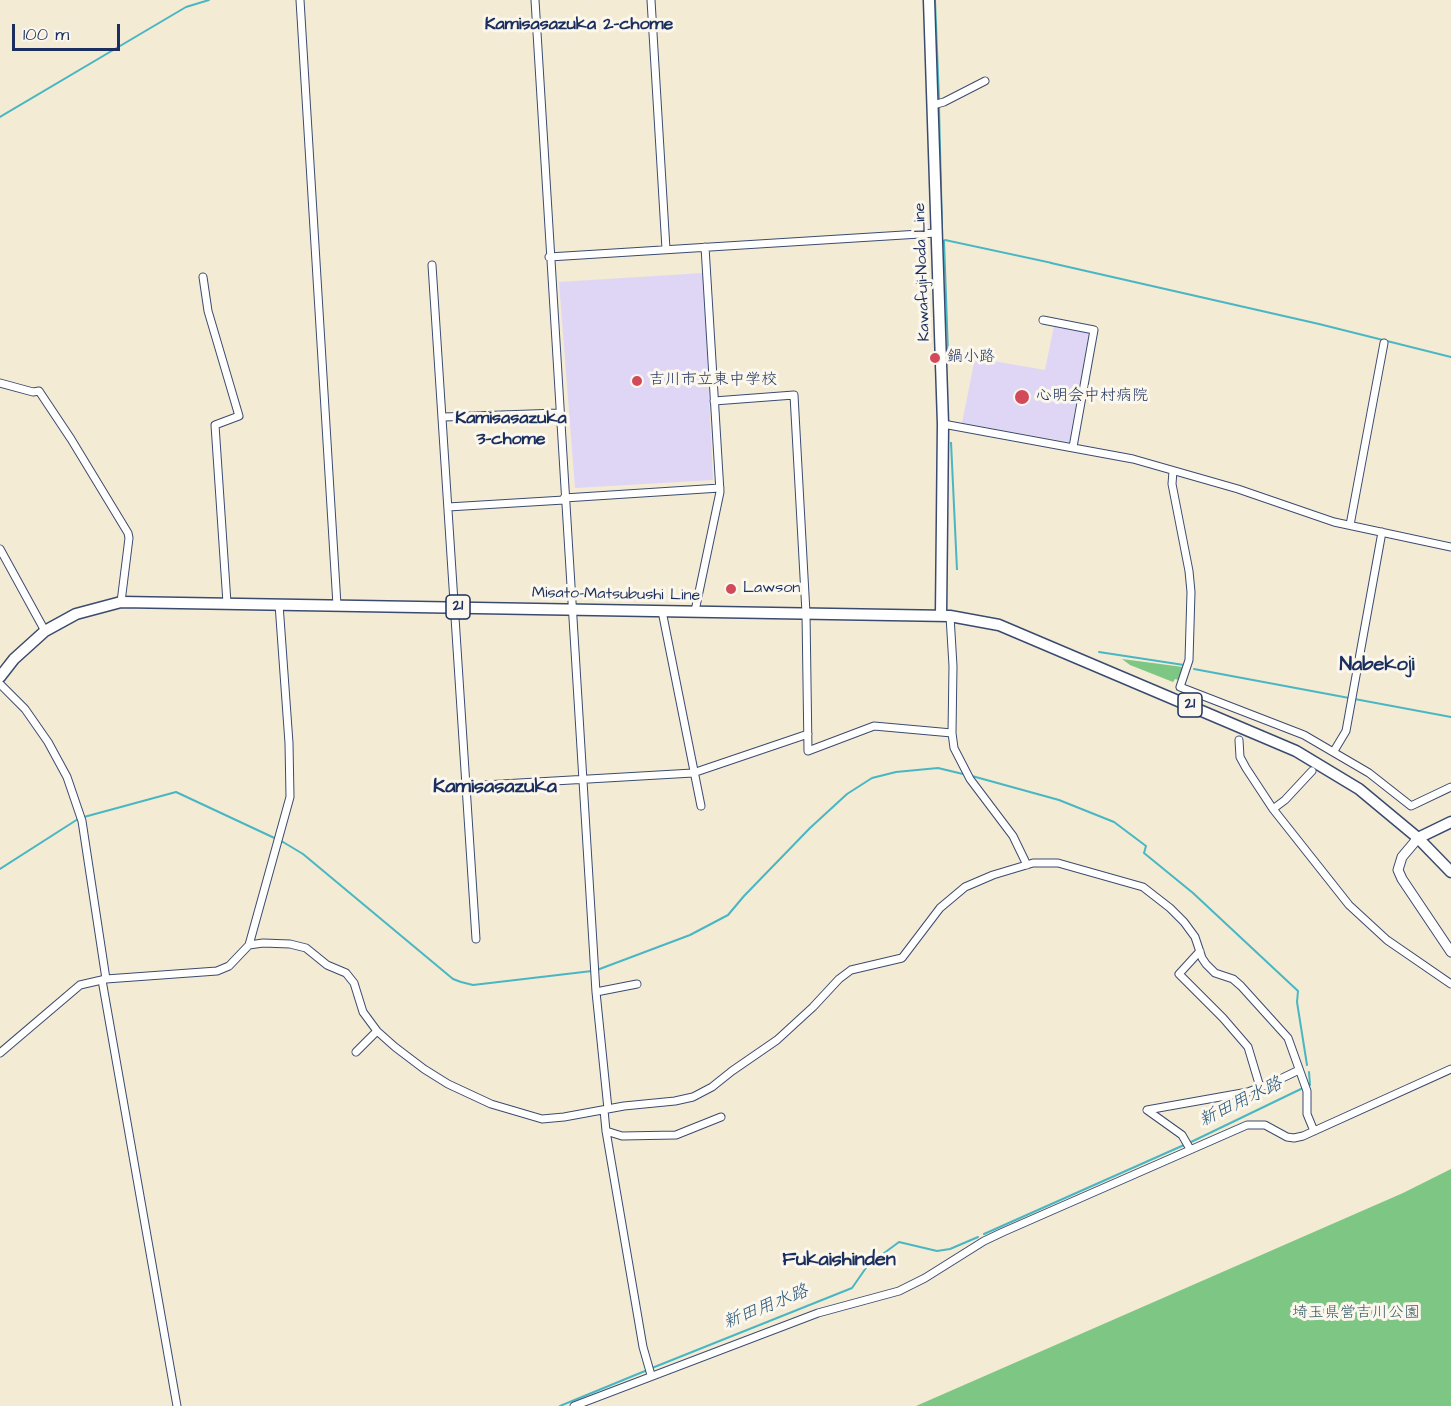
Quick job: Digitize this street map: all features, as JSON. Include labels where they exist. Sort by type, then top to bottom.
[{"type":"main road","name":"Kawafuji-Noda Line","points":[[929,0],[943,424],[946,616]]},
{"type":"main road","name":"Misato-Matsubushi Line","points":[[0,677],[14,659],[45,631],[76,614],[121,602],[946,616],[999,625],[1296,751],[1359,789],[1418,838]]},
{"type":"main road","points":[[1451,822],[1418,838],[1451,872]]},
{"type":"street","points":[[300,0],[337,605]]},
{"type":"street","points":[[535,0],[564,499],[606,1131],[643,1347],[651,1376]]},
{"type":"street","points":[[651,0],[666,249]]},
{"type":"street","points":[[933,105],[944,102],[985,81]]},
{"type":"street","points":[[549,257],[936,233]]},
{"type":"street","points":[[695,611],[720,488],[705,247]]},
{"type":"street","points":[[432,264],[444,417],[476,939]]},
{"type":"street","points":[[203,277],[208,311],[239,416],[215,425],[227,603]]},
{"type":"street","points":[[1043,320],[1094,330],[1072,447]]},
{"type":"street","points":[[1350,525],[1384,343]]},
{"type":"street","points":[[0,383],[33,392],[39,391],[128,533],[121,602]]},
{"type":"street","points":[[714,401],[794,395],[806,612],[808,751],[874,726],[952,733]]},
{"type":"street","points":[[444,417],[559,412]]},
{"type":"street","points":[[943,424],[1133,459],[1238,489],[1334,522],[1451,547]]},
{"type":"street","points":[[1173,471],[1172,484],[1191,592],[1189,660],[1180,687],[1283,726],[1332,750],[1369,773],[1411,806],[1451,786]]},
{"type":"street","points":[[448,507],[720,488]]},
{"type":"street","points":[[1324,756],[1332,750],[1346,731],[1382,532]]},
{"type":"street","points":[[0,549],[45,631]]},
{"type":"street","points":[[0,1053],[75,988],[87,982],[217,971],[229,966],[249,945],[290,798],[289,743],[279,604]]},
{"type":"street","points":[[662,611],[701,806]]},
{"type":"street","points":[[946,616],[953,666],[952,733],[954,748],[960,764],[1012,836],[1027,865]]},
{"type":"street","points":[[0,684],[25,710],[48,742],[67,777],[82,821],[104,980],[105,1003],[177,1406]]},
{"type":"street","points":[[467,786],[693,773],[808,734]]},
{"type":"street","points":[[1239,740],[1240,757],[1274,808],[1324,875],[1358,913],[1387,940],[1451,984]]},
{"type":"street","points":[[1274,808],[1285,800],[1312,771]]},
{"type":"street","points":[[1418,838],[1402,857],[1398,870],[1451,952]]},
{"type":"street","points":[[249,945],[263,943],[297,945],[311,952],[327,966],[342,970],[354,983],[363,1012],[377,1031],[424,1069],[460,1091],[491,1104],[542,1119],[624,1106],[675,1101],[702,1093],[777,1040],[851,970],[902,958],[940,908],[965,887],[993,875],[1027,865],[1058,863],[1143,886],[1184,922],[1195,937],[1202,958],[1215,973],[1233,979],[1241,986],[1285,1035],[1307,1091],[1307,1114],[1314,1131]]},
{"type":"street","points":[[1200,951],[1179,974],[1248,1047],[1260,1087]]},
{"type":"street","points":[[596,992],[637,984]]},
{"type":"street","points":[[359,1049],[377,1031]]},
{"type":"street","points":[[574,1406],[818,1313],[899,1291],[925,1278],[984,1241],[1190,1149],[1253,1124],[1265,1125],[1282,1135],[1294,1138],[1451,1068]]},
{"type":"street","points":[[1190,1149],[1182,1135],[1147,1110],[1248,1092],[1299,1070]]},
{"type":"street","points":[[606,1131],[622,1136],[676,1135],[721,1117]]},
{"type":"shaded area","name":"吉川市立東中学校","points":[[703,273],[713,480],[575,488],[559,282]]},
{"type":"shaded area","name":"心明会中村病院","points":[[1054,326],[1089,333],[1069,442],[962,423],[975,358],[1045,370]]},
{"type":"green space","points":[[1122,659],[1183,667],[1179,680],[1175,679],[1173,682],[1130,665]]},
{"type":"green space","name":"埼玉県営吉川公園","points":[[1451,1169],[1451,1406],[916,1406],[1403,1193]]},
{"type":"water","points":[[933,0],[936,0],[940,99],[937,99]]},
{"type":"water","points":[[940,107],[943,228],[941,229],[938,108]]},
{"type":"water","points":[[943,240],[1052,262],[1052,264],[945,241],[949,353],[947,352]]},
{"type":"water","points":[[950,442],[952,442],[958,570],[956,570]]},
{"type":"waterway","points":[[0,117],[186,7],[209,0]]},
{"type":"waterway","points":[[1051,263],[1319,324],[1451,357]]},
{"type":"waterway","points":[[1099,652],[1184,665]]},
{"type":"waterway","points":[[1194,669],[1451,717]]},
{"type":"waterway","points":[[597,970],[690,935],[728,915],[810,828],[847,794],[872,778],[896,772],[938,768],[967,775]]},
{"type":"waterway","points":[[972,776],[1059,800],[1114,822],[1146,846],[1144,853],[1193,893],[1298,991],[1297,1002],[1307,1065]]},
{"type":"waterway","points":[[84,817],[176,792],[283,842],[303,854],[453,979],[473,985],[592,971]]},
{"type":"waterway","points":[[0,869],[78,819]]},
{"type":"waterway","points":[[1309,1072],[1310,1085]]},
{"type":"waterway","name":"新田用水路","points":[[1191,1142],[1303,1088]]},
{"type":"waterway","name":"新田用水路","points":[[984,1234],[1184,1145]]},
{"type":"waterway","name":"新田用水路","points":[[652,1368],[852,1288],[868,1265],[899,1242],[937,1251],[950,1249],[978,1237]]},
{"type":"waterway","name":"新田用水路","points":[[560,1406],[645,1371]]},
{"type":"place","name":"鍋小路","points":[[935,358]]},
{"type":"place","name":"吉川市立東中学校","points":[[637,381]]},
{"type":"place","name":"心明会中村病院","points":[[1022,397]]},
{"type":"place","name":"Lawson","points":[[731,589]]},
{"type":"district","name":"Kamisasazuka 2-chome","points":[[579,25]]},
{"type":"district","name":"Kamisasazuka 3-chome","points":[[511,429]]},
{"type":"district","name":"Nabekoji","points":[[1377,666]]},
{"type":"district","name":"Kamisasazuka","points":[[495,788]]},
{"type":"district","name":"Fukaishinden","points":[[839,1261]]}]
